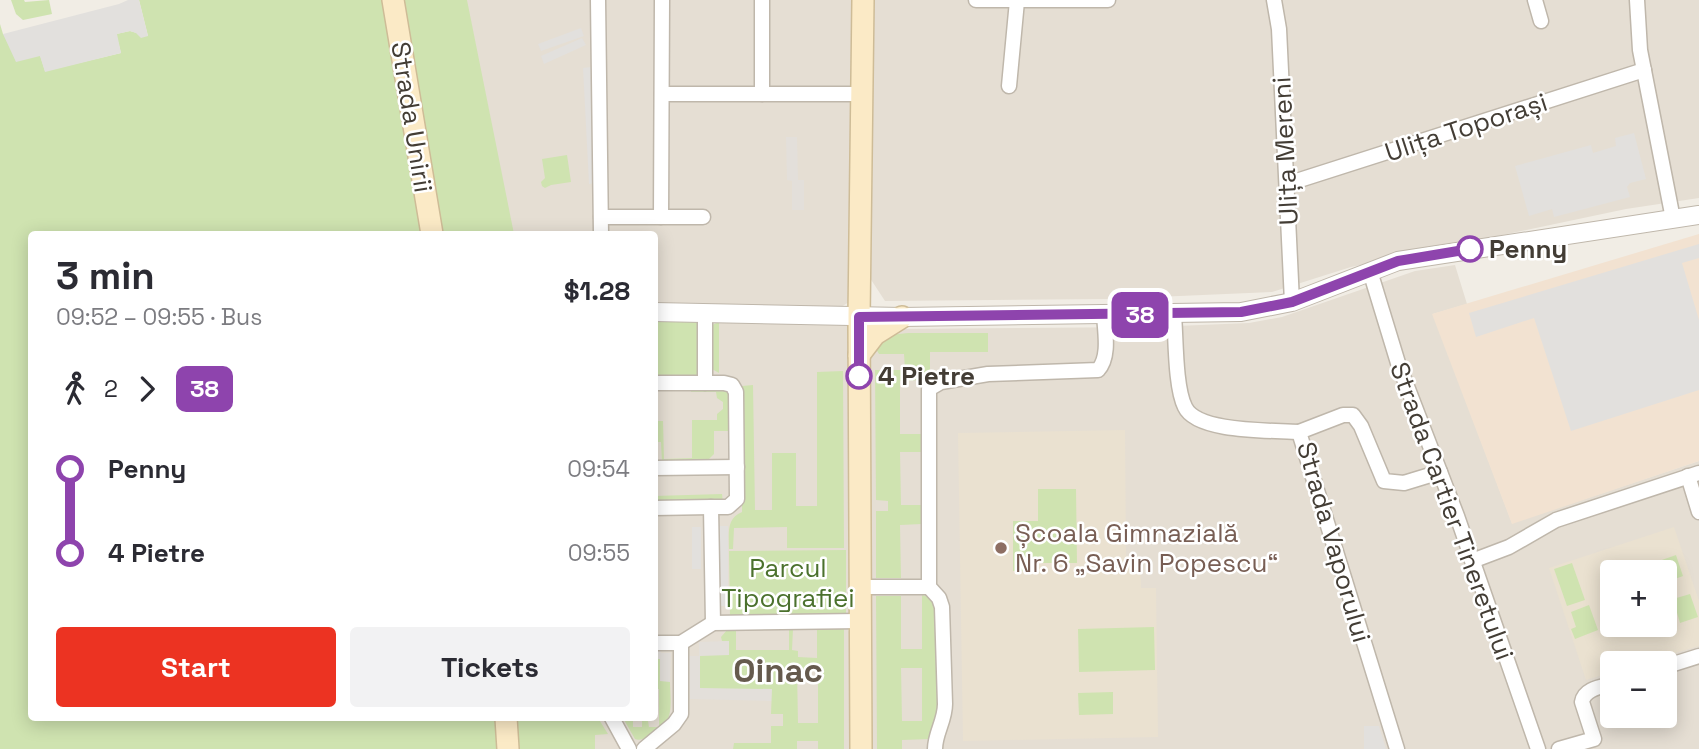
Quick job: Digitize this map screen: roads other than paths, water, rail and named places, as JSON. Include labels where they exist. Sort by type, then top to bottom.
[{"type":"main road","name":"Strada Unirii","points":[[393,0],[432,231]]},
{"type":"main road","points":[[861,749],[859,317],[863,0]]},
{"type":"main road","points":[[859,355],[875,334],[902,317]]},
{"type":"main road","points":[[506,721],[508,749]]},
{"type":"street","points":[[598,0],[601,231]]},
{"type":"street","points":[[661,217],[662,0]]},
{"type":"street","points":[[762,0],[762,94]]},
{"type":"street","points":[[976,0],[1108,0]]},
{"type":"street","name":"Ulița Mereni","points":[[1274,0],[1279,29],[1292,302]]},
{"type":"street","points":[[1535,0],[1541,21]]},
{"type":"street","points":[[1637,0],[1638,32],[1644,70],[1673,219]]},
{"type":"street","points":[[1009,86],[1017,1]]},
{"type":"street","name":"Ulița Toporași","points":[[1287,184],[1644,70]]},
{"type":"street","points":[[662,94],[862,94]]},
{"type":"street","points":[[658,312],[902,317],[1241,312],[1292,302],[1414,257],[1699,215]]},
{"type":"street","points":[[601,217],[703,217]]},
{"type":"street","name":"Strada Cartier Tineretului","points":[[1370,271],[1398,363],[1440,472],[1538,749]]},
{"type":"street","points":[[705,314],[705,383]]},
{"type":"street","points":[[1174,315],[1181,395],[1191,417],[1217,425],[1299,432]]},
{"type":"street","points":[[934,749],[945,715],[945,692],[942,607],[929,587],[929,389],[941,382],[988,374],[1098,370],[1105,358],[1104,316]]},
{"type":"street","points":[[658,383],[732,385],[736,392],[737,467],[737,495],[734,503],[728,506],[658,508]]},
{"type":"street","name":"Strada Vaporului","points":[[1397,749],[1299,432],[1343,415],[1353,415],[1361,426],[1384,481],[1404,483],[1440,472]]},
{"type":"street","points":[[658,468],[737,467]]},
{"type":"street","points":[[1472,561],[1509,547],[1559,519],[1693,475],[1699,512]]},
{"type":"street","points":[[711,507],[713,623]]},
{"type":"street","points":[[860,587],[929,587]]},
{"type":"street","points":[[658,643],[681,643],[713,623],[860,621]]},
{"type":"street","points":[[644,749],[674,724],[681,714],[681,643]]},
{"type":"street","points":[[1677,663],[1699,656]]},
{"type":"street","points":[[1559,749],[1594,739],[1581,702],[1589,691],[1600,688]]},
{"type":"street","points":[[614,721],[629,749]]},
{"type":"place","name":"Penny","points":[[1470,249]]},
{"type":"place","name":"4 Pietre","points":[[859,376]]},
{"type":"place","name":"Școala Gimnazială Nr. 6 „Savin Popescu“","points":[[1001,548]]},
{"type":"district","name":"Oinac","points":[[778,671]]},
{"type":"park label","name":"Parcul Tipografiei","points":[[788,583]]}]
